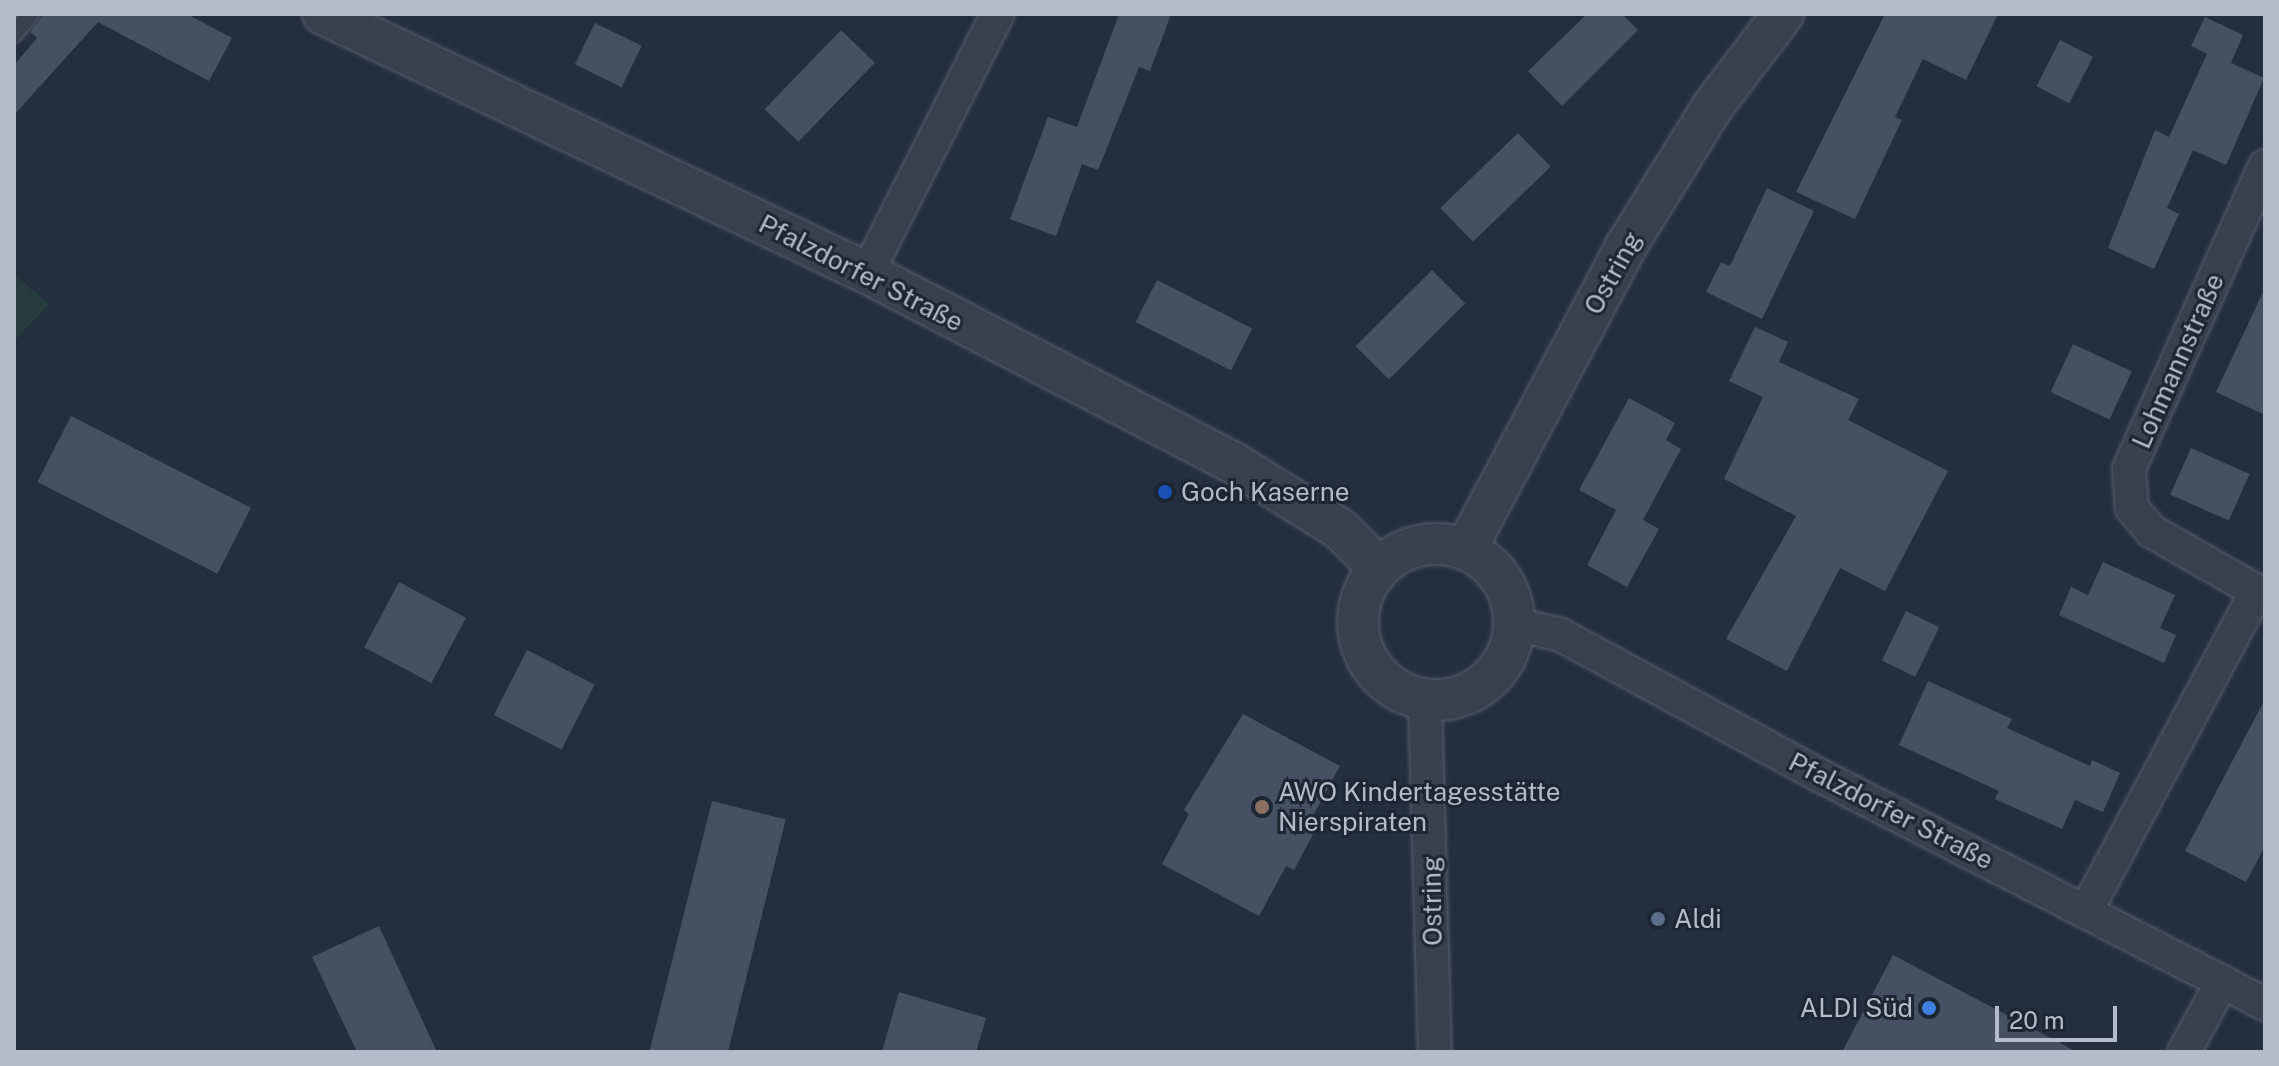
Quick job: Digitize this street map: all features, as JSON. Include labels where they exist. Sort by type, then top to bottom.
[{"type":"street","name":"Pfalzdorfer Straße","points":[[323,14],[867,273],[1232,462],[1340,529],[1378,567]]},
{"type":"street","points":[[867,273],[998,14]]},
{"type":"street","name":"Ostring","points":[[1467,547],[1625,248],[1713,106],[1783,14]]},
{"type":"street","name":"Lohmannstraße","points":[[2087,909],[2261,594],[2151,531],[2132,508],[2129,469],[2265,166]]},
{"type":"street","points":[[1429,542],[1467,547],[1492,566],[1510,592],[1515,624],[1502,666],[1469,695],[1425,701],[1395,689],[1369,666],[1357,635],[1359,602],[1378,567],[1402,550],[1429,542]]},
{"type":"street","name":"Pfalzdorfer Straße","points":[[1515,624],[1561,635],[1817,774],[2087,909],[2265,1004]]},
{"type":"street","name":"Ostring","points":[[1425,701],[1435,1052]]},
{"type":"street","points":[[2184,1052],[2222,982]]},
{"type":"lane","points":[[14,34],[31,14]]},
{"type":"green space","points":[[14,274],[49,304],[14,341]]},
{"type":"building","points":[[44,14],[187,14],[232,38],[209,81],[98,22],[14,115],[14,65],[37,38],[30,32]]},
{"type":"building","points":[[1119,14],[1171,14],[1150,71],[1139,67],[1098,170],[1082,164],[1056,236],[1010,219],[1048,117],[1077,127]]},
{"type":"building","points":[[1587,14],[1622,14],[1638,30],[1562,106],[1528,71]]},
{"type":"building","points":[[1885,14],[1998,14],[1966,80],[1923,59],[1895,117],[1902,120],[1855,219],[1796,192]]},
{"type":"building","points":[[2205,17],[2243,35],[2231,63],[2264,78],[2226,165],[2193,150],[2167,208],[2179,214],[2154,269],[2108,248],[2155,130],[2169,137],[2207,54],[2191,46]]},
{"type":"building","points":[[595,23],[642,46],[622,87],[575,64]]},
{"type":"building","points":[[841,30],[875,63],[798,142],[765,109]]},
{"type":"building","points":[[2060,40],[2093,57],[2069,103],[2036,86]]},
{"type":"building","points":[[1518,133],[1551,167],[1473,242],[1440,208]]},
{"type":"building","points":[[1767,188],[1814,211],[1762,319],[1706,292],[1721,262],[1730,266]]},
{"type":"building","points":[[1432,270],[1465,303],[1389,380],[1356,346]]},
{"type":"building","points":[[1157,280],[1252,329],[1231,370],[1136,322]]},
{"type":"building","points":[[2265,288],[2265,415],[2216,392]]},
{"type":"building","points":[[1755,327],[1788,342],[1779,362],[1859,399],[1848,420],[1948,471],[1885,591],[1840,568],[1787,671],[1726,639],[1796,516],[1724,479],[1763,397],[1729,381]]},
{"type":"building","points":[[2073,344],[2132,371],[2110,420],[2051,392]]},
{"type":"building","points":[[1629,398],[1675,423],[1666,440],[1681,449],[1643,520],[1659,529],[1627,587],[1587,565],[1616,510],[1579,490]]},
{"type":"building","points":[[71,416],[251,508],[217,574],[37,482]]},
{"type":"building","points":[[2191,448],[2249,474],[2229,521],[2170,495]]},
{"type":"building","points":[[2103,562],[2175,595],[2160,628],[2176,635],[2164,663],[2059,615],[2071,587],[2088,595]]},
{"type":"building","points":[[399,582],[466,618],[431,683],[364,647]]},
{"type":"building","points":[[1906,611],[1939,627],[1915,677],[1882,660]]},
{"type":"building","points":[[527,650],[595,685],[562,750],[494,715]]},
{"type":"building","points":[[1928,681],[2012,719],[2007,728],[2090,766],[2092,760],[2120,773],[2103,812],[2075,800],[2062,829],[1995,799],[1999,791],[1899,745]]},
{"type":"building","points":[[2265,699],[2265,846],[2246,882],[2185,851]]},
{"type":"building","points":[[1243,714],[1340,766],[1313,816],[1320,821],[1294,870],[1286,866],[1259,916],[1162,864],[1189,814],[1184,810]]},
{"type":"building","points":[[712,801],[786,819],[728,1052],[649,1052]]},
{"type":"building","points":[[379,926],[437,1052],[357,1052],[312,957]]},
{"type":"building","name":"ALDI Süd","points":[[1893,955],[2077,1052],[1842,1052]]},
{"type":"building","points":[[899,992],[986,1018],[976,1052],[882,1052]]},
{"type":"place","name":"Goch Kaserne","points":[[1165,492]]},
{"type":"place","name":"AWO Kindertagesstätte Nierspiraten","points":[[1262,807]]},
{"type":"place","name":"Aldi","points":[[1658,919]]},
{"type":"place","name":"ALDI Süd","points":[[1929,1008]]}]
